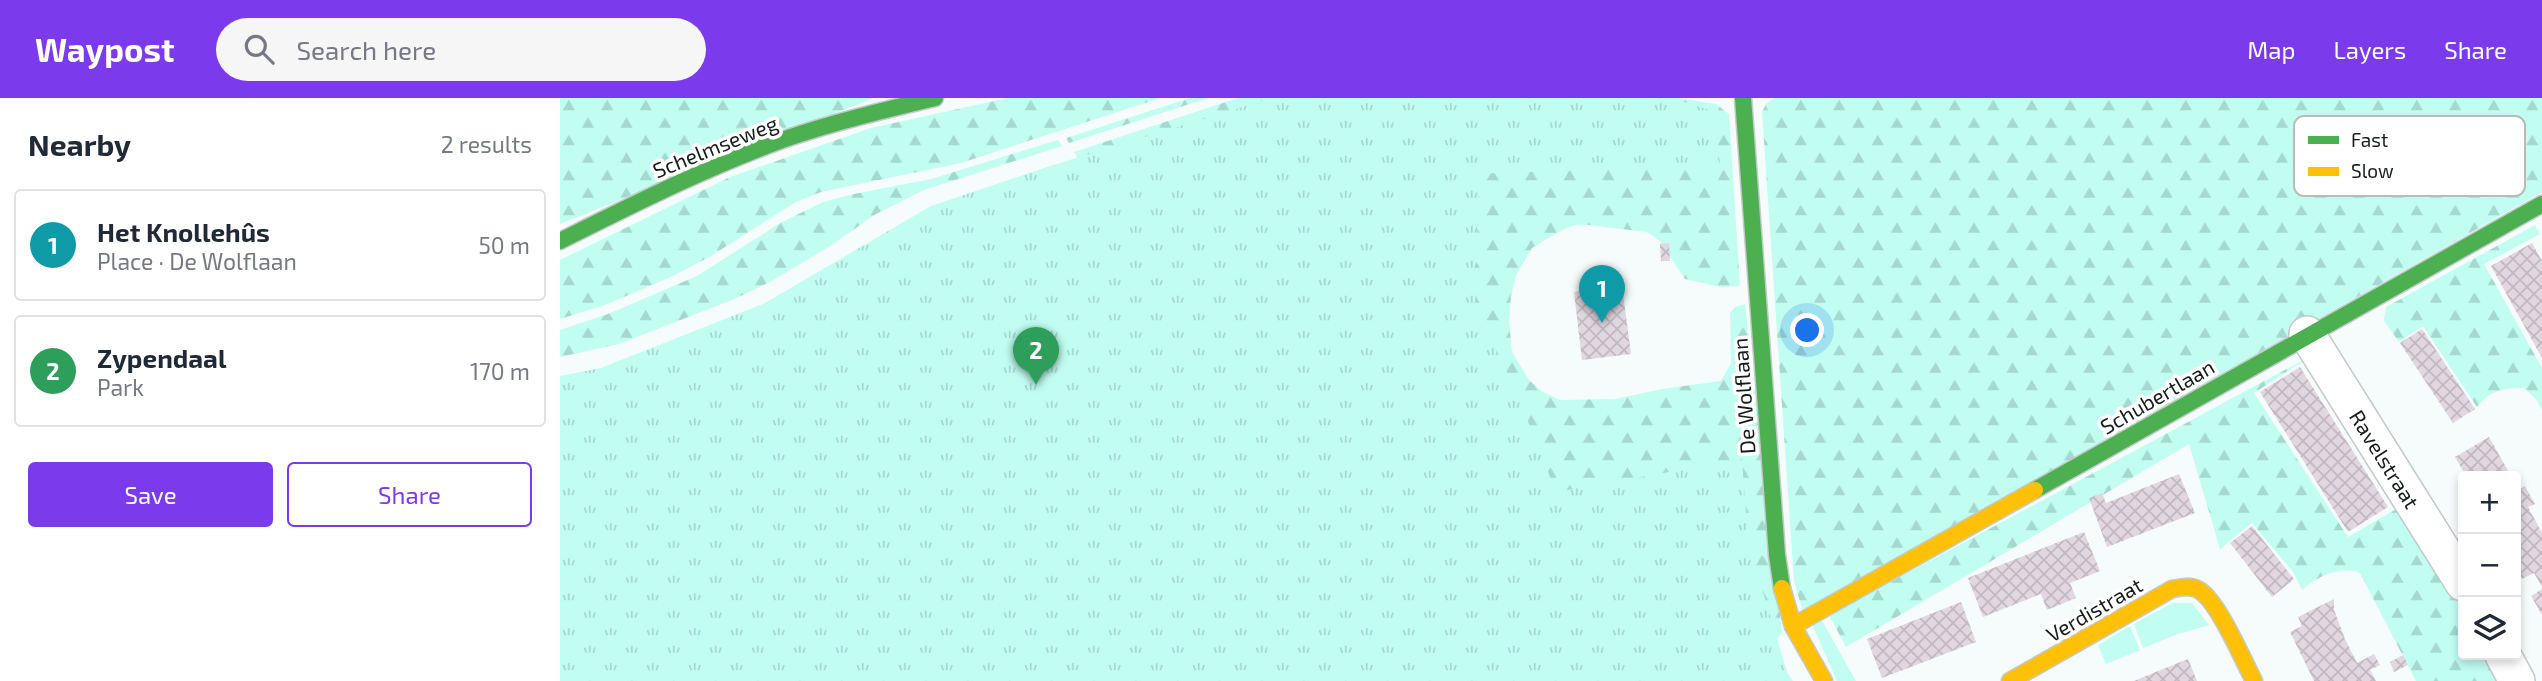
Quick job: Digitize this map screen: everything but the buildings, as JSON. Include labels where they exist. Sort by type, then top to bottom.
[{"type":"street","name":"Schelmseweg","points":[[560,241],[648,197],[752,152],[828,125],[935,98]]},
{"type":"street","name":"De Wolflaan","points":[[1743,98],[1773,524],[1782,589],[1793,626],[1824,681]]},
{"type":"street","name":"Schubertlaan","points":[[1793,626],[2307,334],[2541,207]]},
{"type":"street","name":"Ravelstraat","points":[[2307,334],[2458,575]]},
{"type":"street","name":"Verdistraat","points":[[2010,681],[2172,589],[2187,585],[2201,589],[2211,600],[2254,681]]},
{"type":"street","points":[[2506,660],[2517,681]]},
{"type":"green space","points":[[560,98],[873,98],[560,224]]},
{"type":"green space","points":[[1008,98],[1160,98],[961,163],[821,192],[796,202],[711,256],[673,276],[605,305],[560,319],[560,260],[730,177],[871,128]]},
{"type":"green space","points":[[1190,98],[1208,98],[1069,143],[1066,138]]},
{"type":"green space","points":[[1238,98],[1678,98],[1716,104],[1729,114],[1740,286],[1721,287],[1685,279],[1660,241],[1647,232],[1575,225],[1532,248],[1516,275],[1509,321],[1512,352],[1529,380],[1541,391],[1560,400],[1615,399],[1721,381],[1731,363],[1730,313],[1735,307],[1745,304],[1782,633],[1738,681],[1101,192],[1074,152]]},
{"type":"green space","points":[[1272,98],[1671,98],[1716,112],[1720,165],[1479,174],[1475,306],[1517,394],[1556,492],[1742,459],[1748,542],[1787,672],[1793,681],[560,681],[560,376],[601,368],[765,303],[931,206],[1050,166]]},
{"type":"green space","points":[[1774,98],[2542,98],[2542,192],[1803,612],[1794,581],[1762,112],[1766,104]]},
{"type":"green space","points":[[1058,140],[1062,146],[924,190],[876,214],[772,281],[732,300],[619,344],[560,357],[560,330],[608,314],[697,276],[782,222],[823,202],[931,179]]},
{"type":"green space","points":[[2535,225],[2540,234],[2484,264],[2542,368],[2542,410],[2536,399],[2524,388],[2498,391],[2477,407],[2423,326],[2399,342],[2384,321],[2386,307]]},
{"type":"green space","points":[[2311,356],[2254,393],[2348,537],[2403,505],[2458,600],[2458,660],[2491,660],[2502,681],[2416,681],[2360,573],[2345,570],[2330,573],[2302,590],[2293,572],[2252,523],[2220,549],[2189,444],[1846,647],[1829,615]]},
{"type":"green space","points":[[2172,603],[2192,603],[2209,625],[2143,648],[2134,624]]},
{"type":"green space","points":[[1821,619],[1856,681],[1837,681],[1812,624]]},
{"type":"green space","points":[[2130,626],[2140,650],[2106,664],[2098,645]]},
{"type":"traffic: fast","points":[[560,241],[671,187],[756,150],[822,127],[935,98]]},
{"type":"traffic: fast","points":[[1743,98],[1777,555],[1782,588]]},
{"type":"traffic: fast","points":[[2035,490],[2542,204]]},
{"type":"traffic: slow","points":[[1793,626],[2035,490]]},
{"type":"traffic: slow","points":[[2010,681],[2172,589],[2186,587],[2199,590],[2214,606],[2254,681]]},
{"type":"traffic: slow","points":[[1782,588],[1793,626],[1824,681]]},
{"type":"place","name":"Het Knollehûs","points":[[1602,323]]},
{"type":"place","name":"Zypendaal","points":[[1036,385]]}]
